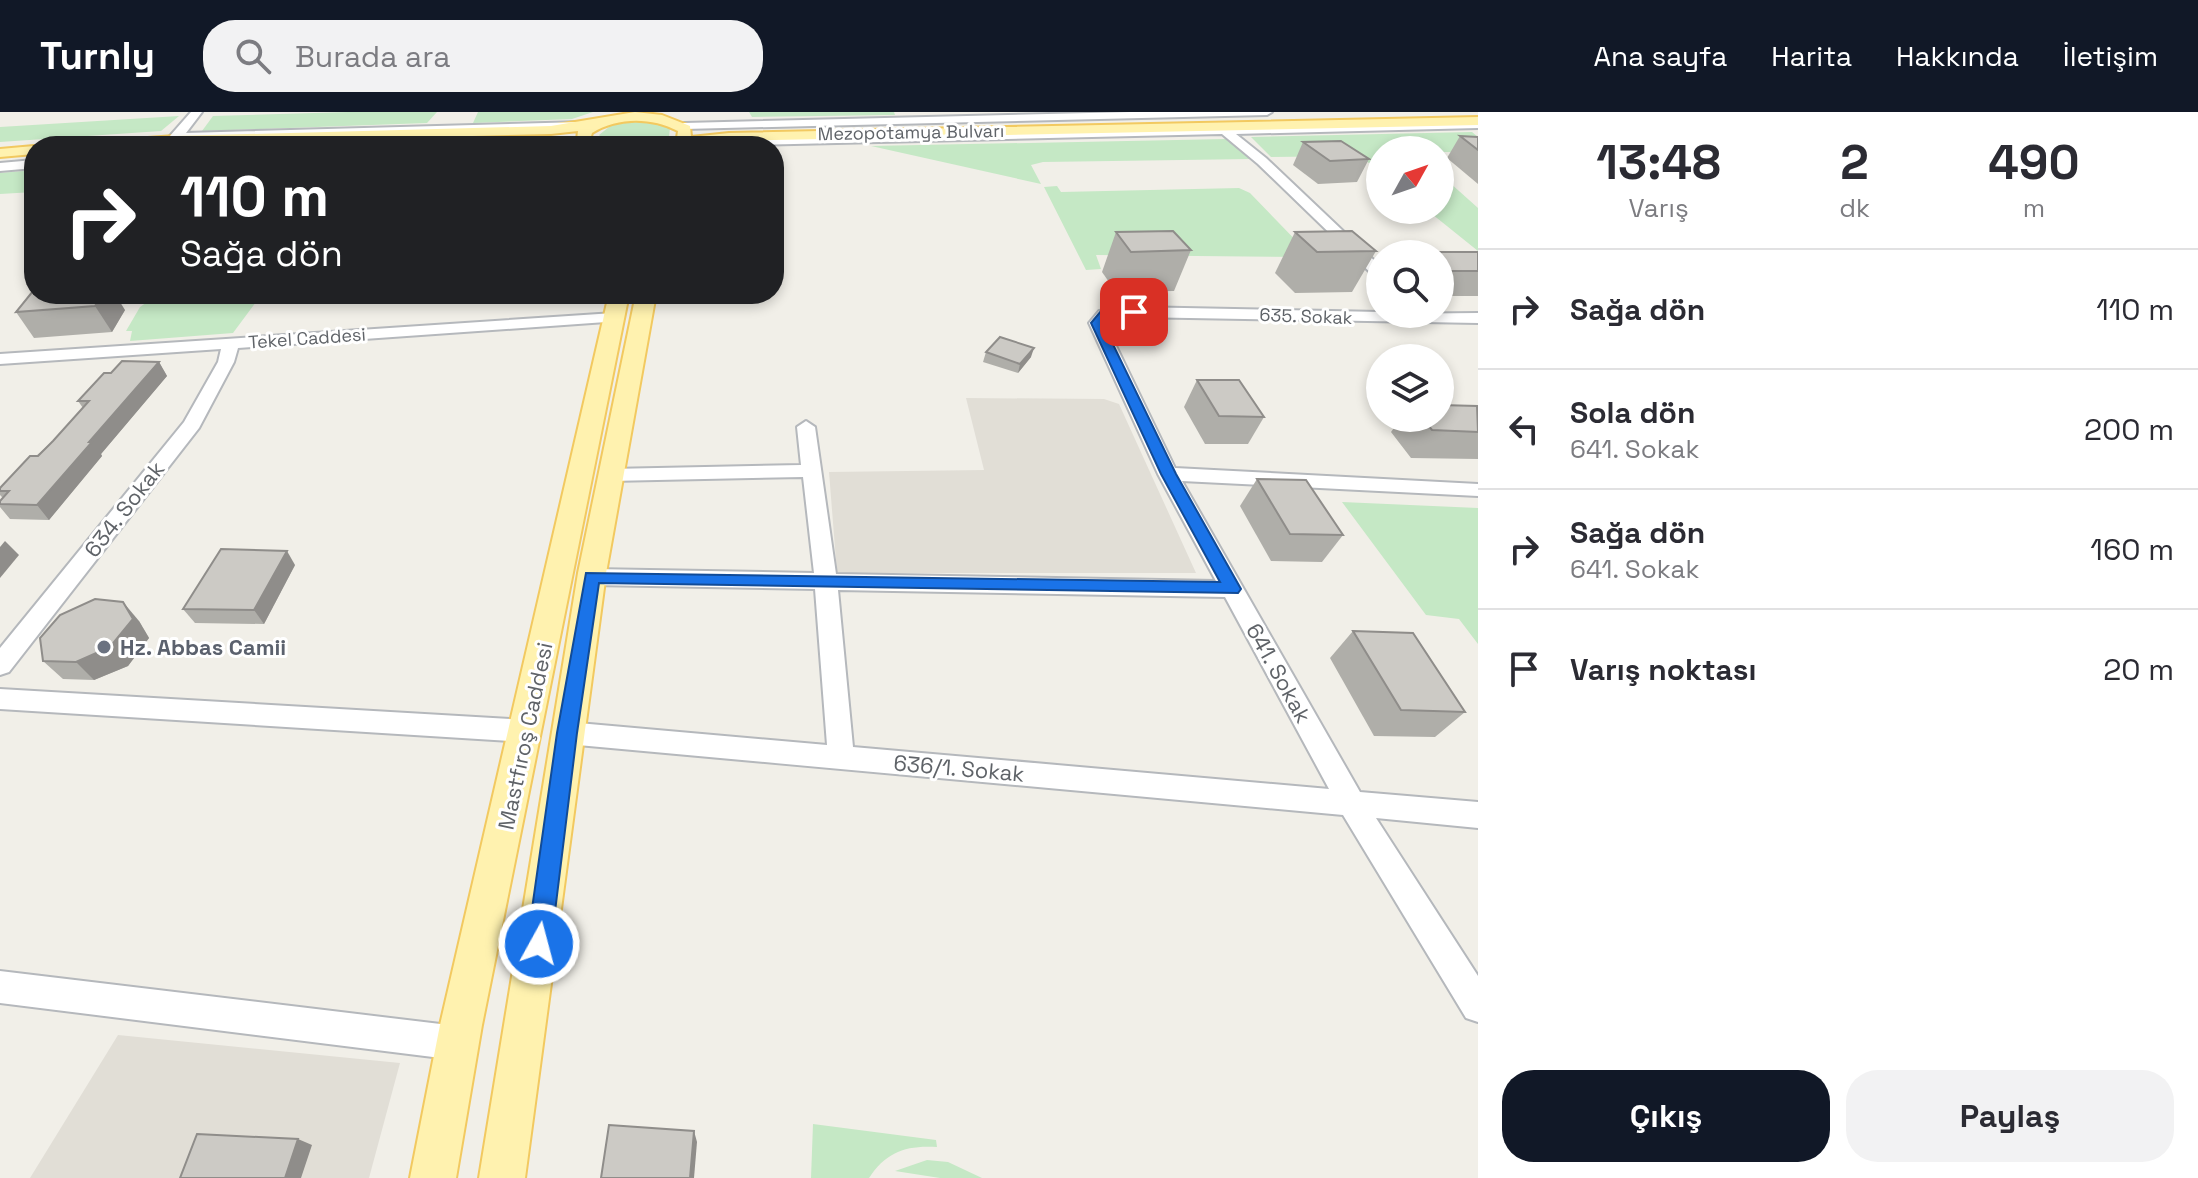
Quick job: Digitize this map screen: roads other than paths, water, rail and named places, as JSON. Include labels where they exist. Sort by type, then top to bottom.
[{"type":"main road","points":[[584,136],[618,112]]},
{"type":"main road","points":[[650,112],[677,123],[687,134],[685,136]]},
{"type":"main road","name":"Mezopotamya Bulvarı","points":[[599,123],[636,116],[677,123],[748,125],[987,117],[1449,112]]},
{"type":"main road","points":[[224,136],[438,127],[551,130],[599,123]]},
{"type":"main road","name":"Mezopotamya Bulvarı","points":[[784,136],[1477,123]]},
{"type":"main road","points":[[0,151],[24,150]]},
{"type":"main road","points":[[0,164],[24,163]]},
{"type":"main road","name":"Mastfıroş Caddesi","points":[[502,1178],[535,974],[567,733],[592,577],[644,304]]},
{"type":"main road","name":"Mastfıroş Caddesi","points":[[433,1178],[457,1043],[617,306]]},
{"type":"street","points":[[178,136],[197,112]]},
{"type":"street","points":[[460,128],[468,112]]},
{"type":"street","points":[[740,112],[748,125]]},
{"type":"street","points":[[987,117],[1267,112]]},
{"type":"street","points":[[438,127],[599,123]]},
{"type":"street","points":[[1221,128],[1262,161],[1366,261]]},
{"type":"street","name":"Tekel Caddesi","points":[[0,359],[231,343],[617,306]]},
{"type":"street","name":"635. Sokak","points":[[1134,312],[1366,315]]},
{"type":"street","name":"641. Sokak","points":[[1134,312],[1105,314],[1097,323],[1168,474],[1351,803],[1478,1006]]},
{"type":"street","name":"635. Sokak","points":[[1454,317],[1478,318]]},
{"type":"street","name":"634. Sokak","points":[[0,665],[192,424],[226,362],[231,343]]},
{"type":"street","points":[[806,427],[826,581],[841,758]]},
{"type":"street","points":[[610,475],[812,471]]},
{"type":"street","points":[[1168,474],[1478,490]]},
{"type":"street","points":[[592,577],[1232,589]]},
{"type":"street","points":[[0,699],[527,731]]},
{"type":"street","name":"636/1. Sokak","points":[[567,733],[1478,815]]},
{"type":"street","points":[[0,987],[457,1043]]},
{"type":"place","name":"Hz. Abbas Camii","points":[[104,647]]}]
